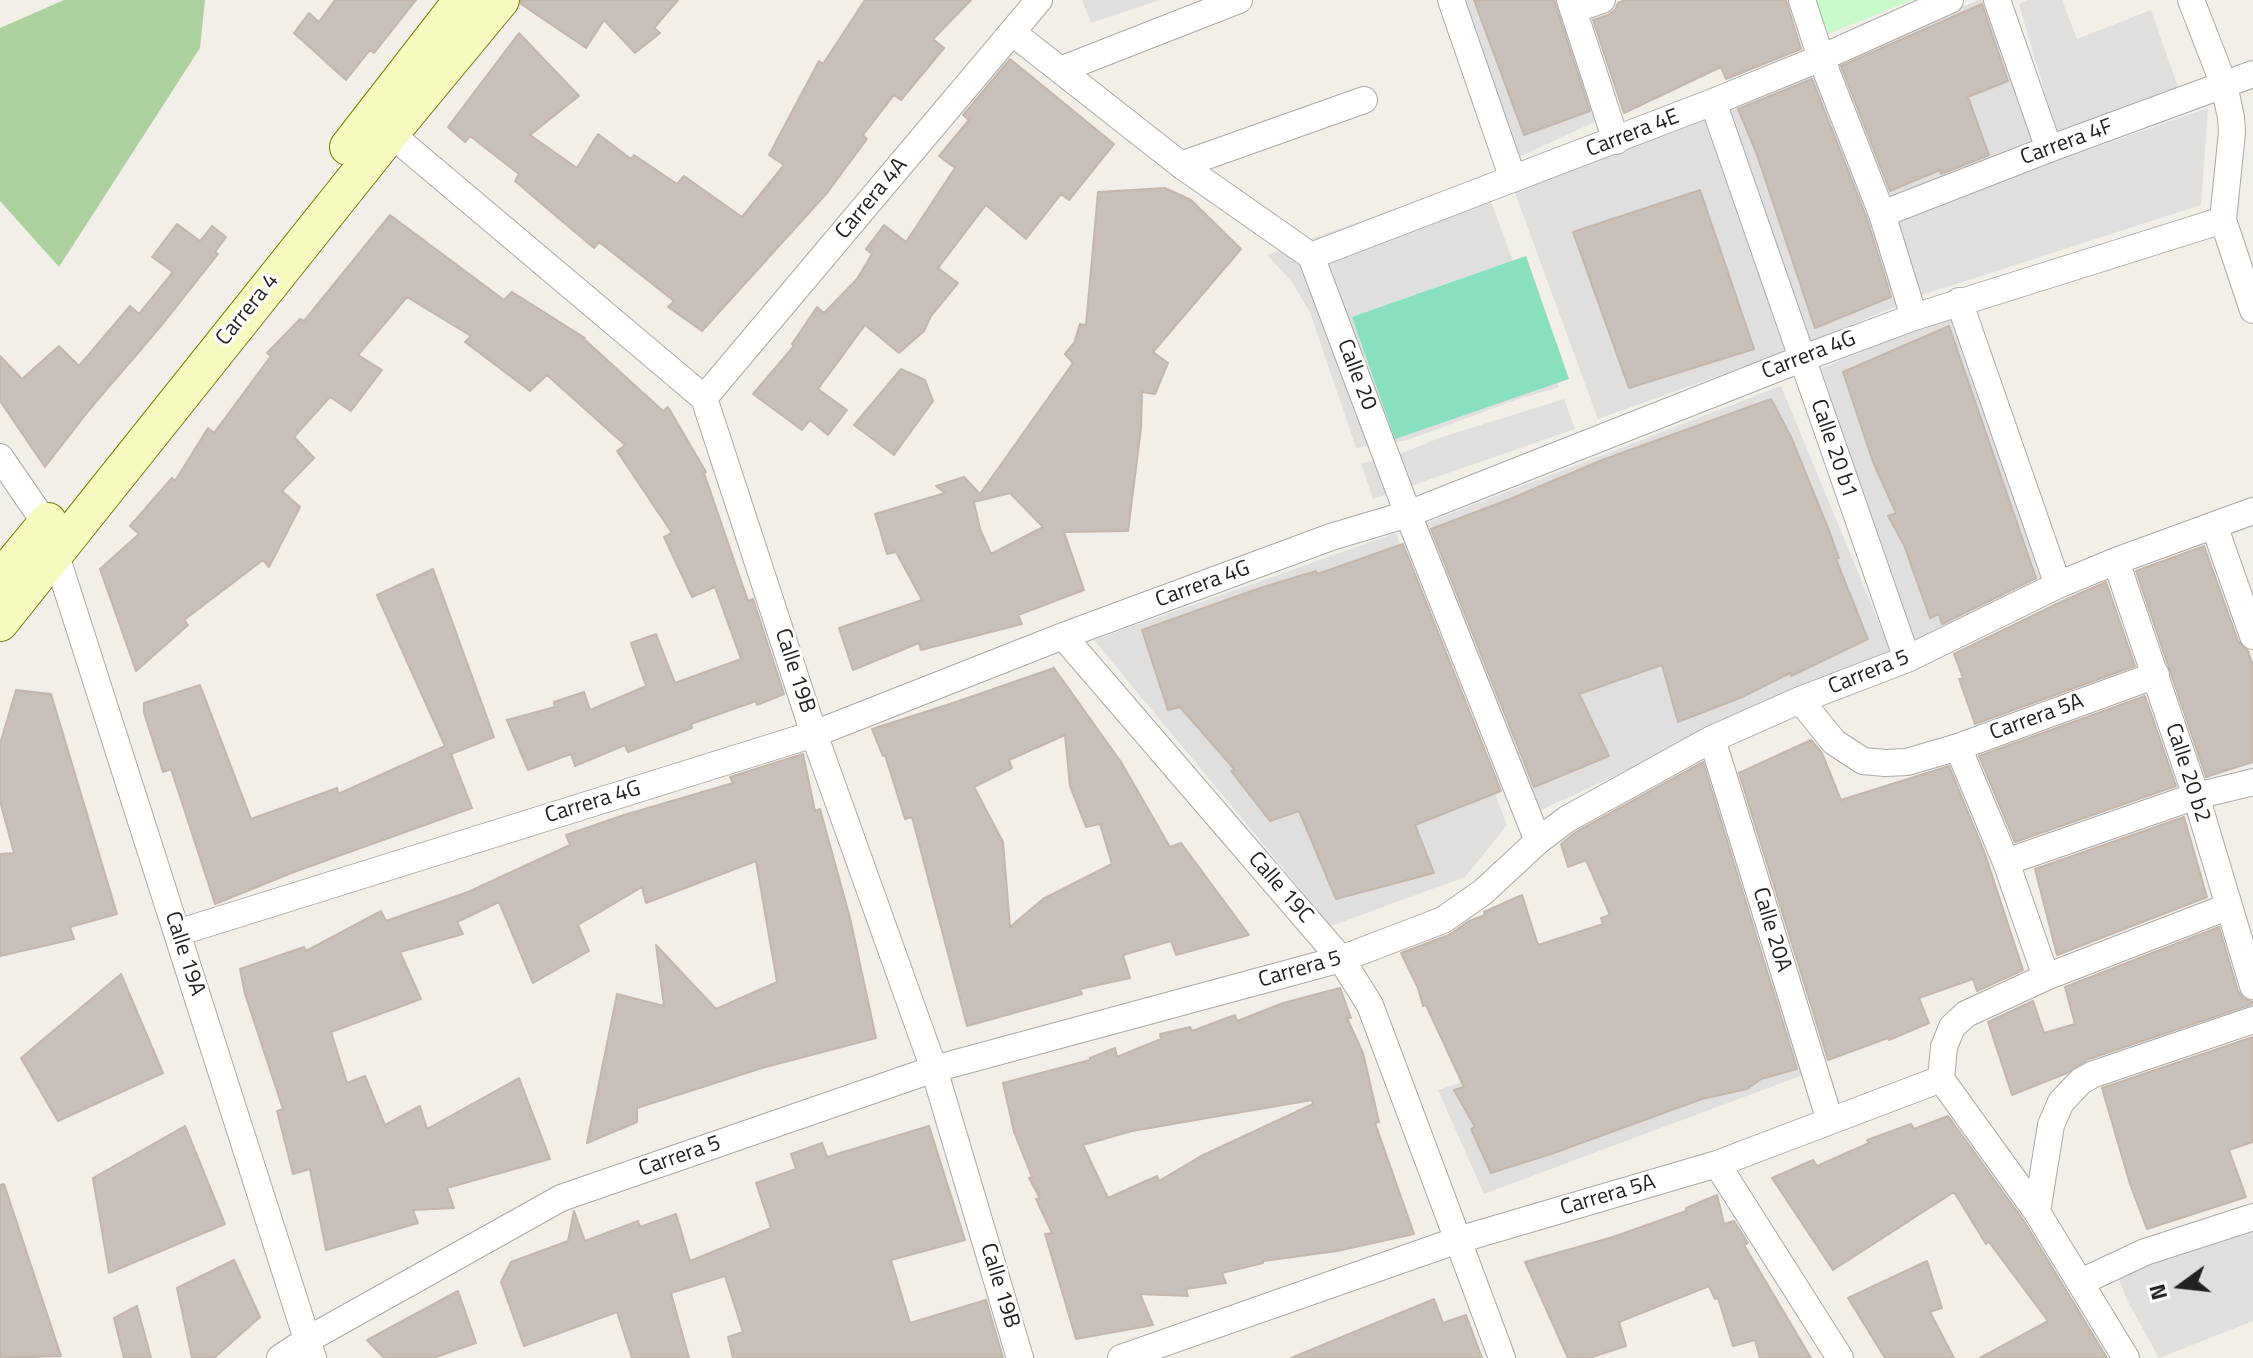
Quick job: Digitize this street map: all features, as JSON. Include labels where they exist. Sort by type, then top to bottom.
[{"type":"main road","name":"Carrera 4","points":[[381,125],[462,0]]},
{"type":"main road","name":"Carrera 4","points":[[0,623],[50,537],[381,125],[501,0]]},
{"type":"main road","name":"Carrera 4","points":[[0,579],[50,537]]},
{"type":"street","name":"Carrera 4A","points":[[704,398],[1039,0]]},
{"type":"street","points":[[1060,70],[1239,0]]},
{"type":"street","points":[[1451,0],[1513,179]]},
{"type":"street","points":[[1602,0],[1572,5],[1616,141]]},
{"type":"street","points":[[1802,0],[1821,58],[1882,214],[1914,317]]},
{"type":"street","name":"Carrera 4E","points":[[1311,256],[1616,141],[1821,58],[1950,0]]},
{"type":"street","points":[[1997,0],[2049,149]]},
{"type":"street","points":[[2191,0],[2224,85],[2232,132],[2223,220],[2253,310]]},
{"type":"street","points":[[1013,33],[1181,165],[1311,256]]},
{"type":"street","name":"Carrera 4F","points":[[1882,214],[2253,74]]},
{"type":"street","points":[[1181,165],[1364,100]]},
{"type":"street","name":"Calle 20 b1","points":[[1713,102],[1907,659]]},
{"type":"street","points":[[381,125],[704,398]]},
{"type":"street","name":"Carrera 4G","points":[[177,933],[814,734],[1063,636],[1331,537],[1408,514],[1914,317],[2223,220]]},
{"type":"street","name":"Calle 20","points":[[1311,256],[1408,514],[1538,841]]},
{"type":"street","points":[[1959,301],[2058,585]]},
{"type":"street","name":"Calle 19B","points":[[704,398],[814,734],[934,1069],[1020,1358]]},
{"type":"street","name":"Calle 19A","points":[[0,457],[50,537],[307,1352]]},
{"type":"street","name":"Carrera 5","points":[[280,1358],[307,1352],[561,1198],[934,1069],[1341,959],[1443,920],[1483,892],[1538,841],[1567,819],[1712,739],[1800,700],[1907,659],[2058,585],[2253,511]]},
{"type":"street","points":[[2214,525],[2253,636]]},
{"type":"street","name":"Calle 20 b2","points":[[2116,561],[2196,796],[2253,986]]},
{"type":"street","name":"Calle 19C","points":[[1063,636],[1341,959],[1370,1005],[1502,1358]]},
{"type":"street","name":"Carrera 5A","points":[[1800,700],[1834,742],[1863,761],[1907,762],[1958,747],[2156,675]]},
{"type":"street","name":"Calle 20A","points":[[1712,739],[1830,1121]]},
{"type":"street","points":[[1958,747],[2006,862],[2046,977]]},
{"type":"street","points":[[2006,862],[2196,796],[2253,782]]},
{"type":"street","points":[[2126,1358],[2037,1212],[1941,1079],[1944,1047],[1952,1027],[1966,1014],[2046,977],[2227,907]]},
{"type":"street","points":[[2037,1212],[2051,1125],[2061,1102],[2081,1081],[2253,1020]]},
{"type":"street","name":"Carrera 5A","points":[[1121,1358],[1458,1240],[1717,1164],[1941,1079]]},
{"type":"street","points":[[1717,1164],[1840,1358]]},
{"type":"street","points":[[2081,1282],[2145,1252],[2253,1217]]},
{"type":"shaded area","points":[[1082,0],[1160,0],[1091,23]]},
{"type":"shaded area","points":[[1465,0],[1562,0],[1603,118],[1517,158]]},
{"type":"shaded area","points":[[1979,0],[1988,0],[2036,143],[1888,204],[1830,60]]},
{"type":"shaded area","points":[[2028,0],[2062,0],[2077,39],[2151,10],[2180,93],[2056,131],[2019,4]]},
{"type":"shaded area","points":[[1819,62],[1901,304],[1799,347],[1720,107]]},
{"type":"shaded area","points":[[2208,108],[2201,205],[1919,296],[1893,218]]},
{"type":"shaded area","points":[[1706,109],[1787,351],[1598,419],[1511,182]]},
{"type":"shaded area","points":[[1482,177],[1559,387],[1408,440],[1356,448],[1310,312],[1291,281],[1267,255]]},
{"type":"shaded area","points":[[1954,312],[2045,578],[1914,641],[1809,374]]},
{"type":"shaded area","points":[[1781,386],[1890,650],[1519,820],[1413,528]]},
{"type":"shaded area","points":[[1564,399],[1575,429],[1373,499],[1361,463],[1391,458],[1439,438]]},
{"type":"shaded area","points":[[1396,533],[1507,825],[1465,877],[1331,926],[1094,640]]},
{"type":"shaded area","points":[[1774,980],[1803,1075],[1484,1194],[1438,1090]]},
{"type":"shaded area","points":[[2253,1230],[2253,1321],[2159,1358],[2127,1300],[2116,1272]]},
{"type":"green space","points":[[64,0],[205,0],[200,48],[59,267],[0,201],[0,28]]},
{"type":"green space","points":[[1816,0],[1912,0],[1828,34]]},
{"type":"green space","points":[[1526,256],[1569,379],[1395,439],[1352,317]]},
{"type":"building","points":[[335,0],[416,0],[374,53],[370,50],[346,80],[294,33],[309,13],[319,22]]},
{"type":"building","points":[[521,0],[678,0],[654,28],[660,33],[635,53],[604,20],[586,48],[521,4]]},
{"type":"building","points":[[865,0],[971,0],[933,39],[944,48],[901,100],[894,95],[863,135],[867,139],[827,193],[702,331],[668,307],[674,301],[599,242],[594,248],[515,181],[519,174],[470,136],[465,142],[448,127],[519,33],[579,96],[530,135],[577,168],[598,134],[631,159],[634,155],[677,184],[684,176],[742,217],[784,165],[769,155],[819,61],[823,64]]},
{"type":"building","points":[[1474,0],[1554,0],[1590,111],[1524,135]]},
{"type":"building","points":[[1625,0],[1786,0],[1801,49],[1726,79],[1721,67],[1624,113],[1593,20],[1608,15]]},
{"type":"building","points":[[1982,4],[2008,81],[1968,97],[1989,155],[1941,174],[1940,170],[1890,191],[1841,66]]},
{"type":"building","points":[[1010,59],[1114,144],[1069,200],[1061,194],[1026,239],[986,205],[938,268],[958,283],[931,316],[924,331],[899,353],[865,325],[818,389],[847,410],[828,435],[810,420],[802,430],[753,394],[794,346],[792,344],[817,307],[824,313],[857,279],[872,254],[866,249],[884,225],[906,242],[955,168],[939,156],[969,120],[963,115]]},
{"type":"building","points":[[1812,79],[1867,219],[1891,297],[1815,328],[1756,152],[1738,109]]},
{"type":"building","points":[[1165,188],[1191,200],[1241,249],[1153,352],[1168,363],[1155,394],[1142,392],[1141,428],[1128,531],[1064,532],[1084,590],[1018,615],[1022,624],[921,650],[919,643],[853,670],[839,628],[922,600],[896,552],[887,554],[875,514],[945,493],[936,486],[964,477],[980,494],[1073,363],[1065,354],[1074,343],[1080,324],[1086,325],[1098,192]],"holes":[[[1010,493],[1043,527],[991,554],[980,529],[974,502]]]},
{"type":"building","points":[[1700,190],[1754,349],[1629,388],[1573,232]]},
{"type":"building","points":[[390,215],[504,300],[512,292],[585,338],[663,411],[668,407],[706,472],[748,601],[753,599],[784,694],[691,724],[692,728],[628,752],[625,745],[575,766],[571,754],[528,770],[507,720],[555,707],[554,702],[584,692],[590,710],[646,686],[631,643],[656,634],[675,683],[741,659],[715,587],[692,597],[664,537],[672,533],[617,451],[625,445],[547,375],[530,391],[465,342],[471,336],[407,297],[358,355],[382,370],[351,411],[330,397],[294,437],[314,458],[282,491],[300,507],[269,567],[263,560],[184,620],[188,625],[136,671],[100,569],[139,534],[130,526],[172,478],[175,481],[208,428],[214,433],[271,356],[267,353],[300,319],[304,321]]},
{"type":"building","points":[[177,224],[200,241],[212,226],[226,237],[215,252],[218,254],[45,467],[0,401],[0,356],[22,379],[59,346],[79,366],[130,306],[139,314],[173,272],[152,257]]},
{"type":"building","points":[[1949,326],[2036,578],[1942,624],[1939,614],[1930,618],[1904,545],[1888,516],[1896,513],[1873,462],[1843,372]]},
{"type":"building","points":[[901,369],[925,380],[933,401],[894,455],[854,425]]},
{"type":"building","points":[[1771,399],[1791,437],[1828,528],[1839,558],[1836,559],[1868,639],[1791,676],[1790,673],[1742,697],[1678,722],[1662,665],[1579,694],[1609,756],[1534,787],[1431,529],[1602,460]]},
{"type":"building","points":[[1403,544],[1501,791],[1415,825],[1434,873],[1336,899],[1299,811],[1270,821],[1231,771],[1235,770],[1180,707],[1168,710],[1142,630],[1260,588],[1316,571],[1317,574]]},
{"type":"building","points":[[2204,546],[2238,641],[2248,651],[2253,666],[2253,762],[2206,777],[2136,571]]},
{"type":"building","points":[[433,569],[494,737],[451,754],[472,808],[215,904],[171,769],[163,772],[144,713],[144,703],[200,685],[251,819],[337,788],[338,794],[445,746],[377,595]]},
{"type":"building","points":[[2106,582],[2135,666],[1975,724],[1954,654]]},
{"type":"building","points":[[1054,668],[1121,762],[1170,847],[1181,843],[1249,935],[1176,955],[1171,941],[1123,955],[1130,978],[1080,989],[1082,994],[967,1026],[912,817],[905,819],[885,755],[872,729]],"holes":[[[1065,735],[1070,786],[1086,827],[1100,824],[1112,864],[1043,899],[1010,927],[1003,842],[974,787],[1012,768],[1009,760]]]},
{"type":"building","points":[[16,690],[51,694],[117,914],[70,927],[74,939],[0,956],[0,854],[14,853],[0,801],[0,744]]},
{"type":"building","points":[[2145,696],[2176,786],[2015,842],[1979,756]]},
{"type":"building","points":[[1811,740],[1822,753],[1841,800],[1949,766],[1985,854],[2023,970],[1977,991],[1973,979],[1919,998],[1929,1023],[1828,1060],[1739,773]]},
{"type":"building","points":[[803,754],[815,811],[820,809],[850,918],[876,1038],[762,1068],[637,1108],[637,1122],[587,1143],[617,994],[664,1006],[656,945],[716,1009],[777,982],[756,861],[646,903],[642,887],[578,925],[589,951],[533,983],[499,902],[457,922],[463,934],[400,952],[421,999],[331,1032],[347,1083],[365,1076],[385,1125],[420,1106],[427,1129],[519,1078],[550,1159],[447,1188],[454,1208],[413,1210],[418,1223],[326,1250],[310,1169],[293,1174],[277,1111],[283,1109],[245,994],[240,969],[304,947],[306,951],[381,911],[386,921],[468,892],[570,845],[566,835],[733,783],[730,777]]},
{"type":"building","points":[[1703,762],[1797,1069],[1761,1079],[1747,1089],[1702,1099],[1491,1173],[1471,1129],[1475,1127],[1454,1090],[1464,1087],[1426,1005],[1423,1006],[1401,953],[1449,935],[1469,921],[1485,915],[1484,912],[1522,895],[1538,945],[1603,924],[1601,918],[1610,915],[1586,860],[1568,867],[1561,844],[1576,832]]},
{"type":"building","points":[[2184,817],[2207,897],[2057,955],[2035,869]]},
{"type":"building","points":[[2219,927],[2238,991],[2253,1004],[2089,1059],[2067,1073],[2012,1095],[1988,1022],[2033,1001],[2044,1033],[2075,1024],[2065,987]]},
{"type":"building","points":[[121,974],[163,1073],[58,1121],[21,1058]]},
{"type":"building","points":[[1340,988],[1351,1018],[1347,1018],[1363,1053],[1379,1122],[1375,1123],[1414,1234],[1337,1251],[1263,1261],[1222,1273],[1226,1283],[1186,1289],[1188,1296],[1140,1294],[1153,1325],[1076,1339],[1045,1234],[1052,1233],[1036,1199],[1040,1198],[1029,1178],[1032,1177],[1014,1132],[1003,1083],[1090,1060],[1115,1048],[1117,1057],[1161,1039],[1160,1034],[1190,1027],[1192,1031],[1235,1015],[1237,1021],[1283,1003]],"holes":[[[1312,1100],[1313,1104],[1201,1156],[1159,1181],[1157,1176],[1108,1198],[1083,1145],[1132,1131]]]},
{"type":"building","points":[[2253,1037],[2253,1142],[2229,1150],[2246,1197],[2147,1229],[2130,1184],[2102,1088]]},
{"type":"building","points":[[1948,1116],[2024,1221],[2107,1358],[1980,1358],[2048,1321],[1989,1242],[1986,1244],[1954,1192],[1833,1270],[1772,1178],[1813,1160],[1817,1166],[1869,1143],[1867,1140],[1911,1124],[1914,1129]]},
{"type":"building","points":[[185,1126],[225,1224],[109,1273],[93,1178]]},
{"type":"building","points":[[929,1126],[965,1240],[891,1260],[910,1323],[986,1300],[1003,1358],[733,1358],[728,1337],[743,1332],[725,1276],[671,1293],[689,1358],[632,1358],[617,1312],[524,1346],[501,1282],[511,1262],[568,1241],[574,1211],[585,1241],[638,1221],[640,1227],[676,1214],[690,1261],[771,1228],[756,1183],[796,1169],[791,1154],[822,1143],[827,1157]]},
{"type":"building","points":[[4,1184],[61,1356],[0,1358],[0,1185]]},
{"type":"building","points":[[1717,1195],[1724,1224],[1734,1221],[1748,1243],[1744,1245],[1811,1358],[1760,1358],[1755,1340],[1733,1346],[1718,1298],[1715,1299],[1709,1286],[1619,1322],[1626,1346],[1589,1358],[1568,1358],[1525,1262],[1613,1237],[1686,1211],[1686,1208]]},
{"type":"building","points":[[234,1260],[260,1317],[214,1358],[192,1358],[177,1288]]},
{"type":"building","points":[[1927,1261],[1942,1308],[1930,1312],[1954,1358],[1885,1358],[1848,1298]]},
{"type":"building","points":[[458,1291],[476,1343],[433,1358],[384,1358],[367,1340]]},
{"type":"building","points":[[1434,1299],[1443,1323],[1466,1315],[1482,1358],[1291,1358]]},
{"type":"building","points":[[137,1306],[151,1358],[124,1358],[114,1318]]}]
